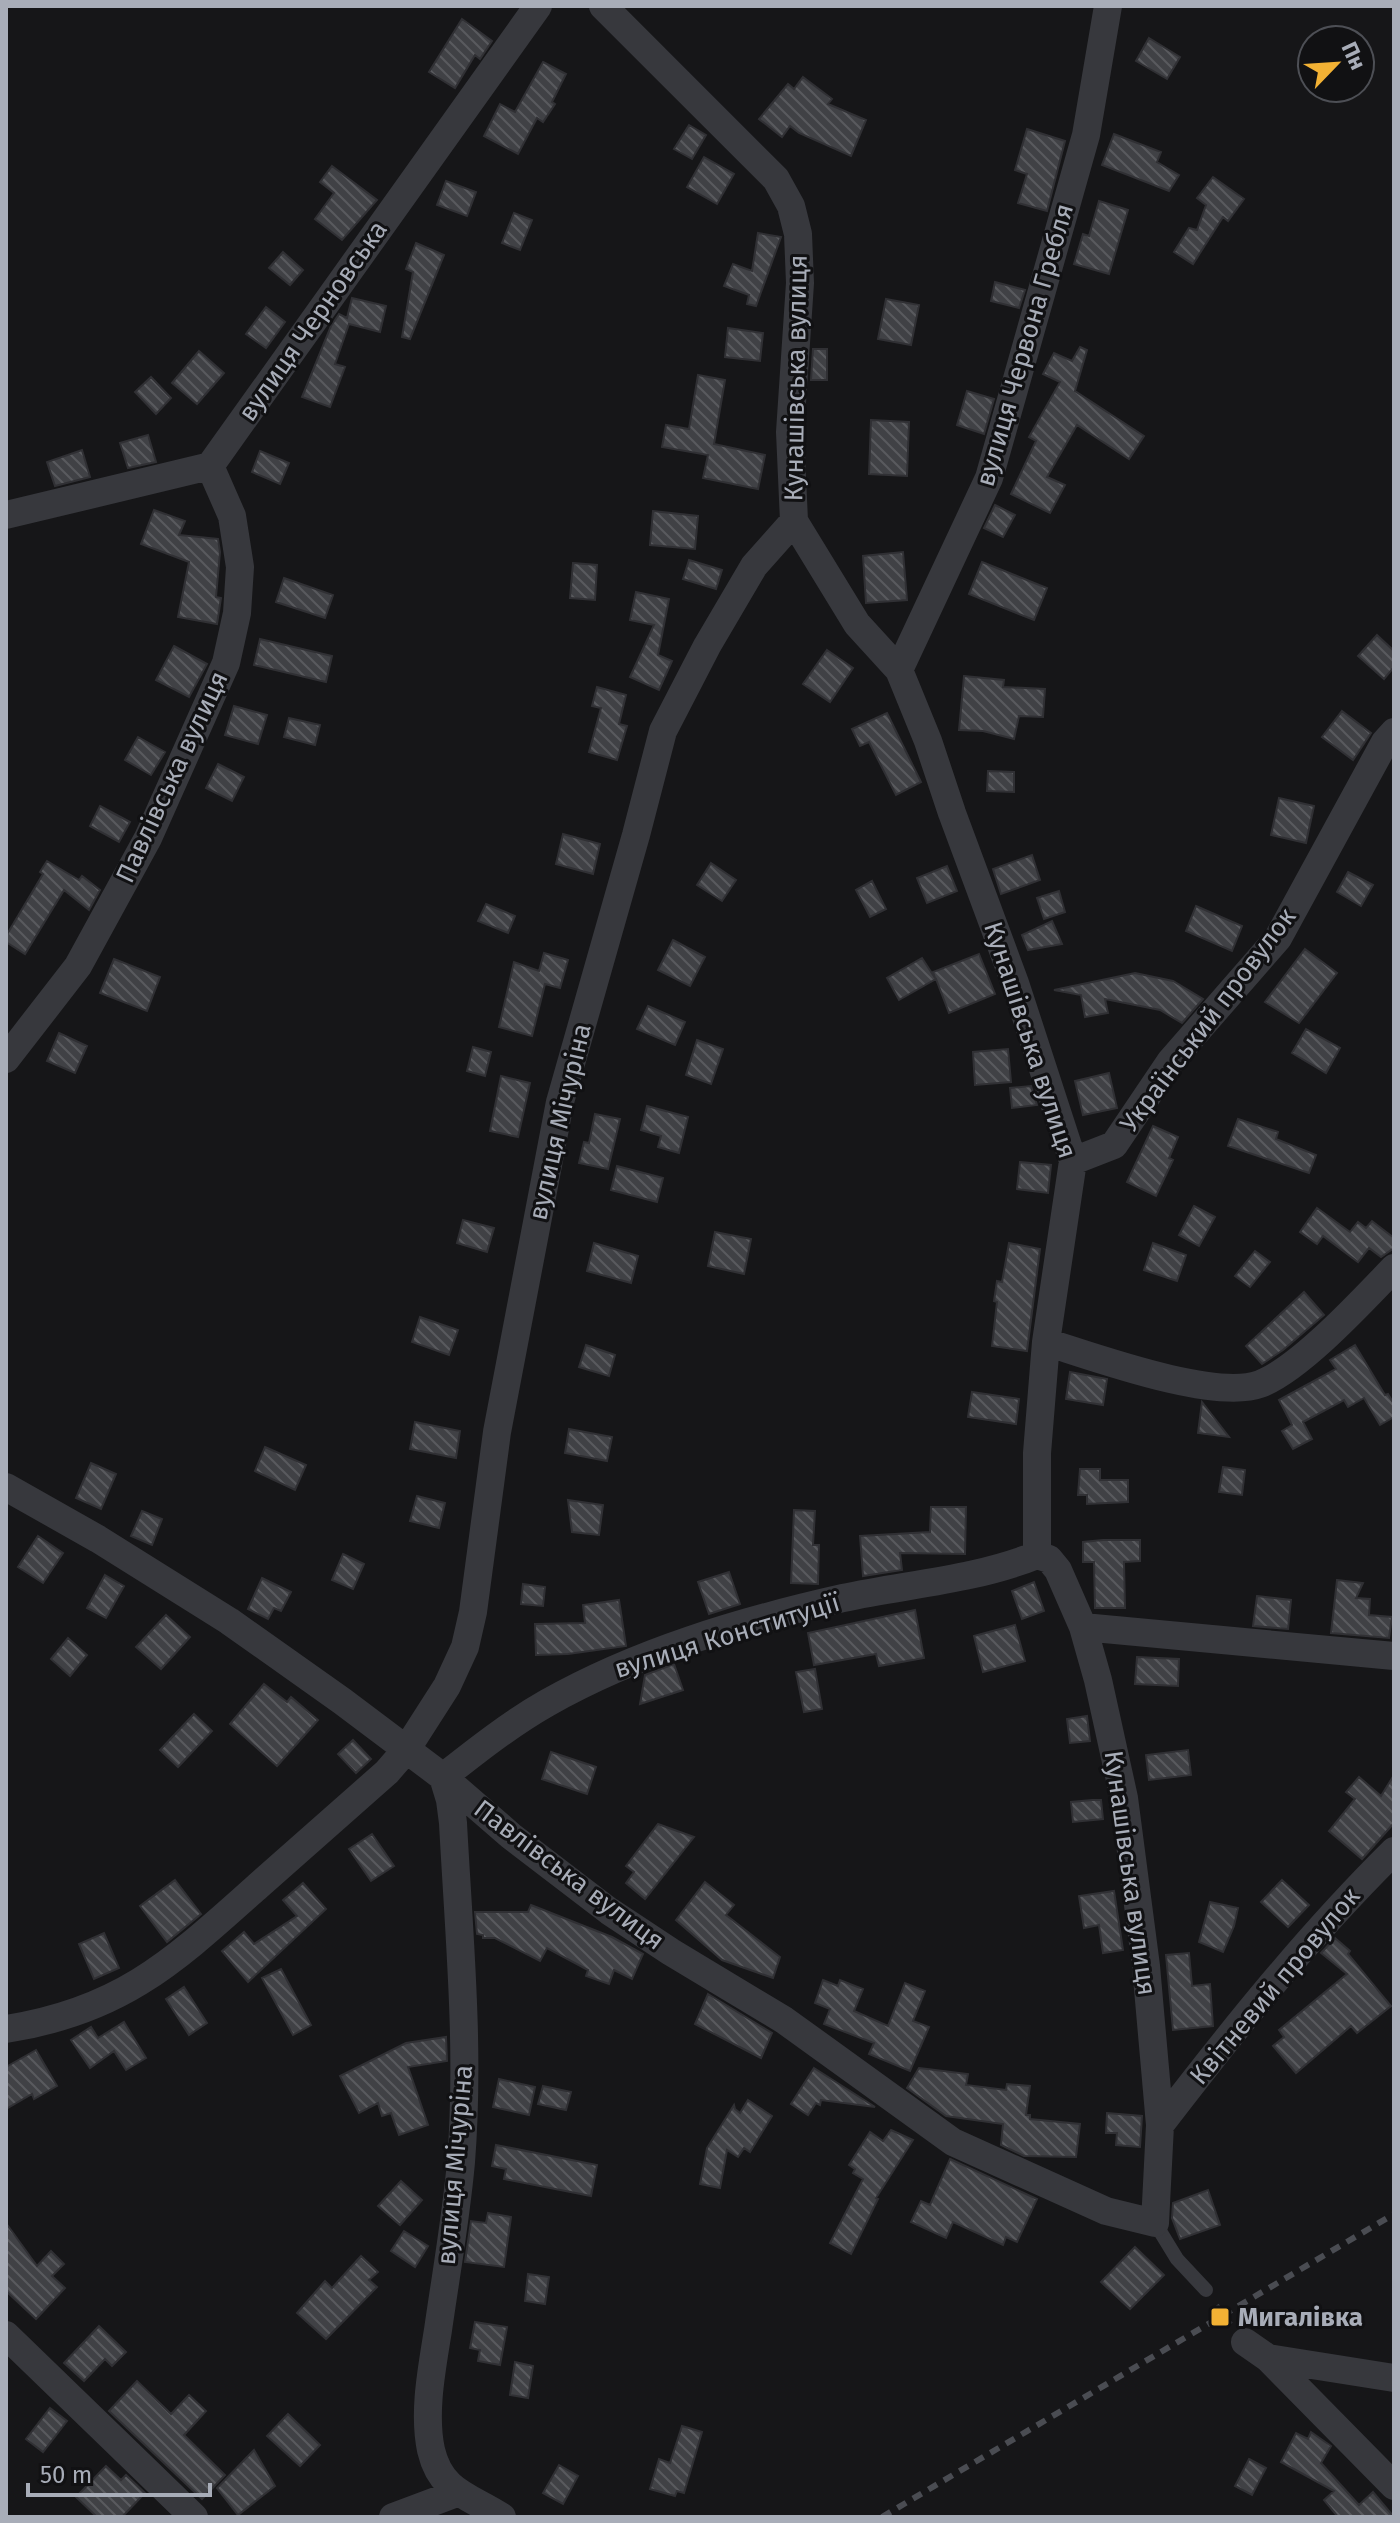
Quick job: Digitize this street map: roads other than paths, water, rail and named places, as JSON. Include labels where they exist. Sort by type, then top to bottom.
[{"type":"street","name":"вулиця Черновська","points":[[210,466],[538,6]]},
{"type":"street","name":"Кунашівська вулиця","points":[[603,6],[776,179],[791,206],[798,234],[800,283],[790,432],[794,521],[857,624],[899,670],[928,741],[1015,983],[1073,1161],[1046,1342],[1037,1453],[1037,1555],[1049,1559],[1058,1570],[1083,1627],[1110,1733],[1132,1848],[1160,2125],[1155,2223]]},
{"type":"street","name":"вулиця Червона Гребля","points":[[899,670],[989,478],[1086,135],[1108,6]]},
{"type":"street","points":[[6,515],[210,466]]},
{"type":"street","name":"Павлівська вулиця","points":[[6,1059],[48,1008],[85,953],[148,838],[226,663],[237,613],[240,567],[232,516],[210,466]]},
{"type":"street","name":"вулиця Мічуріна","points":[[406,1750],[447,1686],[465,1647],[473,1612],[497,1432],[560,1102],[663,731],[707,646],[754,566],[794,521]]},
{"type":"street","name":"Український провулок","points":[[1073,1161],[1114,1145],[1170,1062],[1278,938],[1385,742],[1394,732]]},
{"type":"street","points":[[1046,1342],[1140,1371],[1218,1388],[1247,1387],[1273,1378],[1294,1363],[1394,1268]]},
{"type":"street","name":"Павлівська вулиця","points":[[6,1487],[98,1539],[229,1621],[443,1777],[511,1836],[609,1911],[784,2020],[953,2142],[1106,2211],[1155,2223]]},
{"type":"street","name":"вулиця Конституції","points":[[443,1777],[545,1704],[601,1675],[654,1653],[779,1614],[845,1598],[967,1576],[1010,1566],[1037,1555]]},
{"type":"street","points":[[1083,1627],[1394,1656]]},
{"type":"street","points":[[6,2029],[68,2016],[100,2004],[152,1976],[209,1930],[361,1795],[406,1750]]},
{"type":"street","name":"вулиця Мічуріна","points":[[443,1777],[453,1823],[465,2088],[457,2204],[432,2368],[431,2448],[444,2481],[457,2493],[480,2502],[502,2517]]},
{"type":"street","name":"Квітневий провулок","points":[[1160,2125],[1294,1960],[1394,1851]]},
{"type":"street","points":[[6,2335],[194,2517]]},
{"type":"street","points":[[1245,2342],[1268,2358],[1394,2486]]},
{"type":"street","points":[[1268,2358],[1394,2378]]},
{"type":"street","points":[[426,2504],[436,2483],[437,2468]]},
{"type":"street","points":[[393,2517],[457,2493]]},
{"type":"lane","points":[[1155,2223],[1177,2259],[1206,2290]]},
{"type":"railway","points":[[882,2517],[1394,2214]]},
{"type":"place","name":"Мигалівка","points":[[1220,2317]]}]
